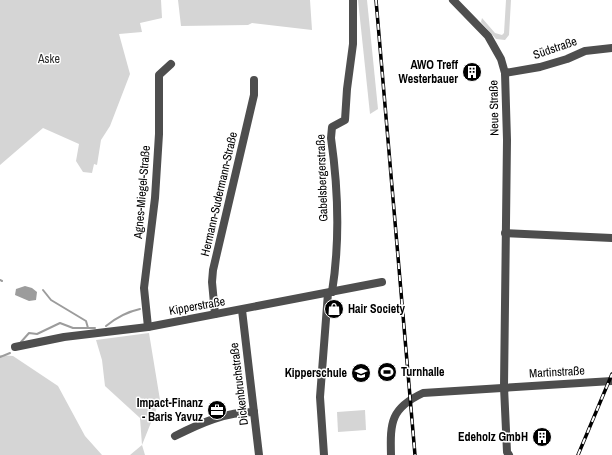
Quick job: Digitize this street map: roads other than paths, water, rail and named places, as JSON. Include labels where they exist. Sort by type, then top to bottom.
[{"type":"street","name":"Gabelsbergerstraße","points":[[324,455],[320,397],[330,292],[336,249],[336,214],[331,138],[332,127],[345,120],[346,89],[352,44],[353,0]]},
{"type":"street","name":"Neue Straße","points":[[453,0],[488,36],[501,59],[505,73],[507,140],[504,387]]},
{"type":"street","name":"Südstraße","points":[[505,73],[540,67],[567,59],[585,51],[612,48]]},
{"type":"street","name":"Agnes-Miegel-Straße","points":[[148,327],[144,288],[155,198],[159,134],[159,75],[172,64]]},
{"type":"street","name":"Hermann-Sudermann-Straße","points":[[215,314],[212,282],[214,270],[254,96],[254,80]]},
{"type":"street","points":[[505,233],[612,238]]},
{"type":"street","name":"Kipperstraße","points":[[15,348],[64,337],[148,327],[382,282]]},
{"type":"street","name":"Dickenbruchstraße","points":[[242,310],[259,455]]},
{"type":"street","name":"Martinstraße","points":[[391,455],[391,430],[397,412],[407,401],[423,393],[612,381]]},
{"type":"street","points":[[504,387],[507,452],[509,455]]},
{"type":"street","points":[[175,436],[217,417],[236,412],[254,412]]},
{"type":"waterway","points":[[43,290],[51,300],[86,321],[88,328]]},
{"type":"waterway","points":[[106,326],[122,315],[140,309]]},
{"type":"waterway","points":[[21,342],[29,333],[37,334],[60,323],[73,328],[95,328]]},
{"type":"waterway","points":[[0,357],[10,353]]},
{"type":"railway","points":[[376,0],[415,455]]},
{"type":"railway","points":[[578,455],[612,374]]},
{"type":"place","name":"AWO Treff Westerbauer","points":[[472,72]]},
{"type":"place","name":"Hair Society","points":[[334,309]]},
{"type":"place","name":"Turnhalle","points":[[387,372]]},
{"type":"place","name":"Kipperschule","points":[[361,373]]},
{"type":"place","name":"Impact-Finanz - Baris Yavuz","points":[[217,410]]},
{"type":"place","name":"Edeholz GmbH","points":[[542,437]]},
{"type":"park label","name":"Aske","points":[[49,59]]}]
